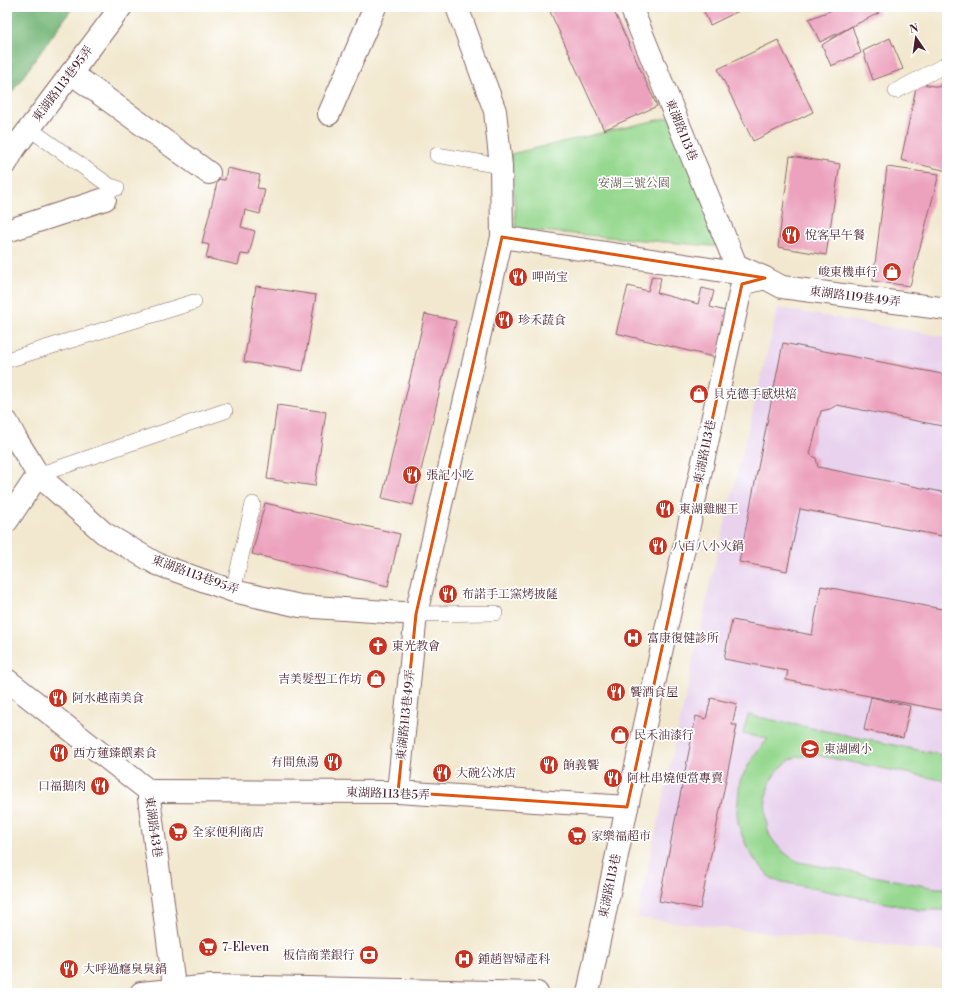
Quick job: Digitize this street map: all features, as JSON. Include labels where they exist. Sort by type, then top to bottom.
[{"type":"street","name":"東湖路113巷95弄","points":[[7,162],[14,149],[121,7]]},
{"type":"street","points":[[329,114],[376,7]]},
{"type":"street","name":"東湖路113巷49弄","points":[[398,792],[416,614],[502,237],[501,166],[495,111],[457,7]]},
{"type":"street","name":"東湖路113巷","points":[[631,7],[736,265],[765,278]]},
{"type":"street","points":[[71,73],[209,173]]},
{"type":"street","points":[[7,231],[111,194]]},
{"type":"street","points":[[502,237],[765,278]]},
{"type":"street","name":"東湖路113巷","points":[[588,993],[627,807],[742,284],[765,278]]},
{"type":"street","name":"東湖路119巷49弄","points":[[765,278],[782,287],[947,309]]},
{"type":"street","name":"東湖路113巷95弄","points":[[7,422],[38,475],[104,533],[157,564],[233,590],[300,606],[416,614]]},
{"type":"street","points":[[7,521],[38,475]]},
{"type":"street","name":"東湖路43巷","points":[[7,680],[149,795],[175,991]]},
{"type":"street","name":"東湖路113巷5弄","points":[[149,795],[398,792],[627,807]]},
{"type":"street","points":[[141,993],[175,991],[212,986],[537,993]]},
{"type":"lane","points":[[896,91],[947,64]]},
{"type":"lane","points":[[30,129],[110,186],[111,194]]},
{"type":"lane","points":[[437,155],[501,166]]},
{"type":"lane","points":[[7,360],[194,302]]},
{"type":"lane","points":[[38,475],[225,411]]},
{"type":"lane","points":[[233,590],[253,504]]},
{"type":"lane","points":[[416,614],[495,613]]},
{"type":"highlighted area","points":[[502,237],[765,278],[742,284],[627,807],[398,792],[416,614]]},
{"type":"shaded area","name":"東湖國小","points":[[778,308],[947,337],[947,952],[637,918],[711,580]]},
{"type":"green space","points":[[7,7],[73,7],[7,99]]},
{"type":"green space","name":"安湖三號公園","points":[[670,117],[723,247],[516,229],[511,154]]},
{"type":"green space","points":[[748,715],[947,756],[947,781],[815,755],[794,758],[789,760],[774,775],[768,787],[766,808],[767,826],[770,836],[782,850],[799,862],[936,888],[947,888],[947,910],[920,910],[773,880],[755,860],[747,847],[738,823],[737,811],[740,781],[754,755],[768,739],[743,734]]},
{"type":"building","points":[[548,7],[612,7],[657,106],[604,130]]},
{"type":"building","points":[[702,7],[747,7],[710,25]]},
{"type":"building","points":[[837,7],[876,7],[879,13],[820,42],[809,19]]},
{"type":"building","points":[[852,26],[861,53],[831,66],[822,45]]},
{"type":"building","points":[[890,38],[903,69],[873,80],[863,51]]},
{"type":"building","points":[[778,40],[813,112],[753,141],[718,69]]},
{"type":"building","points":[[947,74],[947,171],[901,160],[917,83],[939,87]]},
{"type":"building","points":[[790,156],[840,164],[826,255],[778,247]]},
{"type":"building","points":[[887,167],[939,174],[910,286],[873,281]]},
{"type":"building","points":[[227,168],[260,175],[257,188],[265,189],[260,214],[245,210],[241,227],[255,231],[249,255],[241,254],[238,265],[206,258],[209,245],[202,243],[218,179],[225,180]]},
{"type":"building","points":[[652,276],[661,278],[657,293],[698,304],[702,288],[714,291],[710,307],[729,312],[717,358],[616,333],[628,286],[648,291]]},
{"type":"building","points":[[256,286],[316,295],[303,371],[244,362]]},
{"type":"building","points":[[425,314],[456,321],[413,505],[382,498]]},
{"type":"building","points":[[783,343],[947,375],[947,427],[837,405],[830,409],[821,411],[810,454],[816,458],[818,467],[947,493],[947,537],[800,509],[787,571],[739,562]]},
{"type":"building","points":[[277,405],[326,412],[315,486],[267,479]]},
{"type":"building","points":[[265,503],[400,534],[388,586],[252,554]]},
{"type":"building","points":[[821,586],[947,610],[947,711],[786,680],[788,671],[724,659],[732,620],[812,635]]},
{"type":"building","points":[[871,697],[910,706],[903,738],[864,730]]},
{"type":"building","points":[[711,698],[737,704],[732,725],[737,725],[700,909],[659,901],[696,716],[706,719]]},
{"type":"place","name":"悅客早午餐","points":[[791,235]]},
{"type":"place","name":"峻東機車行","points":[[892,272]]},
{"type":"place","name":"呷尚宝","points":[[518,277]]},
{"type":"place","name":"珍禾蔬食","points":[[504,320]]},
{"type":"place","name":"貝克德手感烘焙","points":[[699,394]]},
{"type":"place","name":"張記小吃","points":[[412,475]]},
{"type":"place","name":"東湖雞腿王","points":[[665,509]]},
{"type":"place","name":"八百八小火鍋","points":[[658,546]]},
{"type":"place","name":"布諾手工窯烤披薩","points":[[448,594]]},
{"type":"place","name":"富康復健診所","points":[[633,638]]},
{"type":"place","name":"東光教會","points":[[378,646]]},
{"type":"place","name":"吉美髮型工作坊","points":[[376,679]]},
{"type":"place","name":"饗酒食屋","points":[[616,692]]},
{"type":"place","name":"阿水越南美食","points":[[58,698]]},
{"type":"place","name":"民禾油漆行","points":[[620,735]]},
{"type":"place","name":"東湖國小","points":[[810,749]]},
{"type":"place","name":"西方蓮臻饌素食","points":[[59,753]]},
{"type":"place","name":"有間魚湯","points":[[333,762]]},
{"type":"place","name":"餉義饗","points":[[549,765]]},
{"type":"place","name":"大碗公冰店","points":[[442,773]]},
{"type":"place","name":"阿杜串燒便當專賣","points":[[613,778]]},
{"type":"place","name":"口福鵝肉","points":[[100,786]]},
{"type":"place","name":"全家便利商店","points":[[178,832]]},
{"type":"place","name":"家樂福超市","points":[[577,836]]},
{"type":"place","name":"7-Eleven","points":[[208,947]]},
{"type":"place","name":"板信商業銀行","points":[[369,955]]},
{"type":"place","name":"鍾趙智婦產科","points":[[464,959]]},
{"type":"place","name":"大呼過癮臭臭鍋","points":[[69,969]]}]
